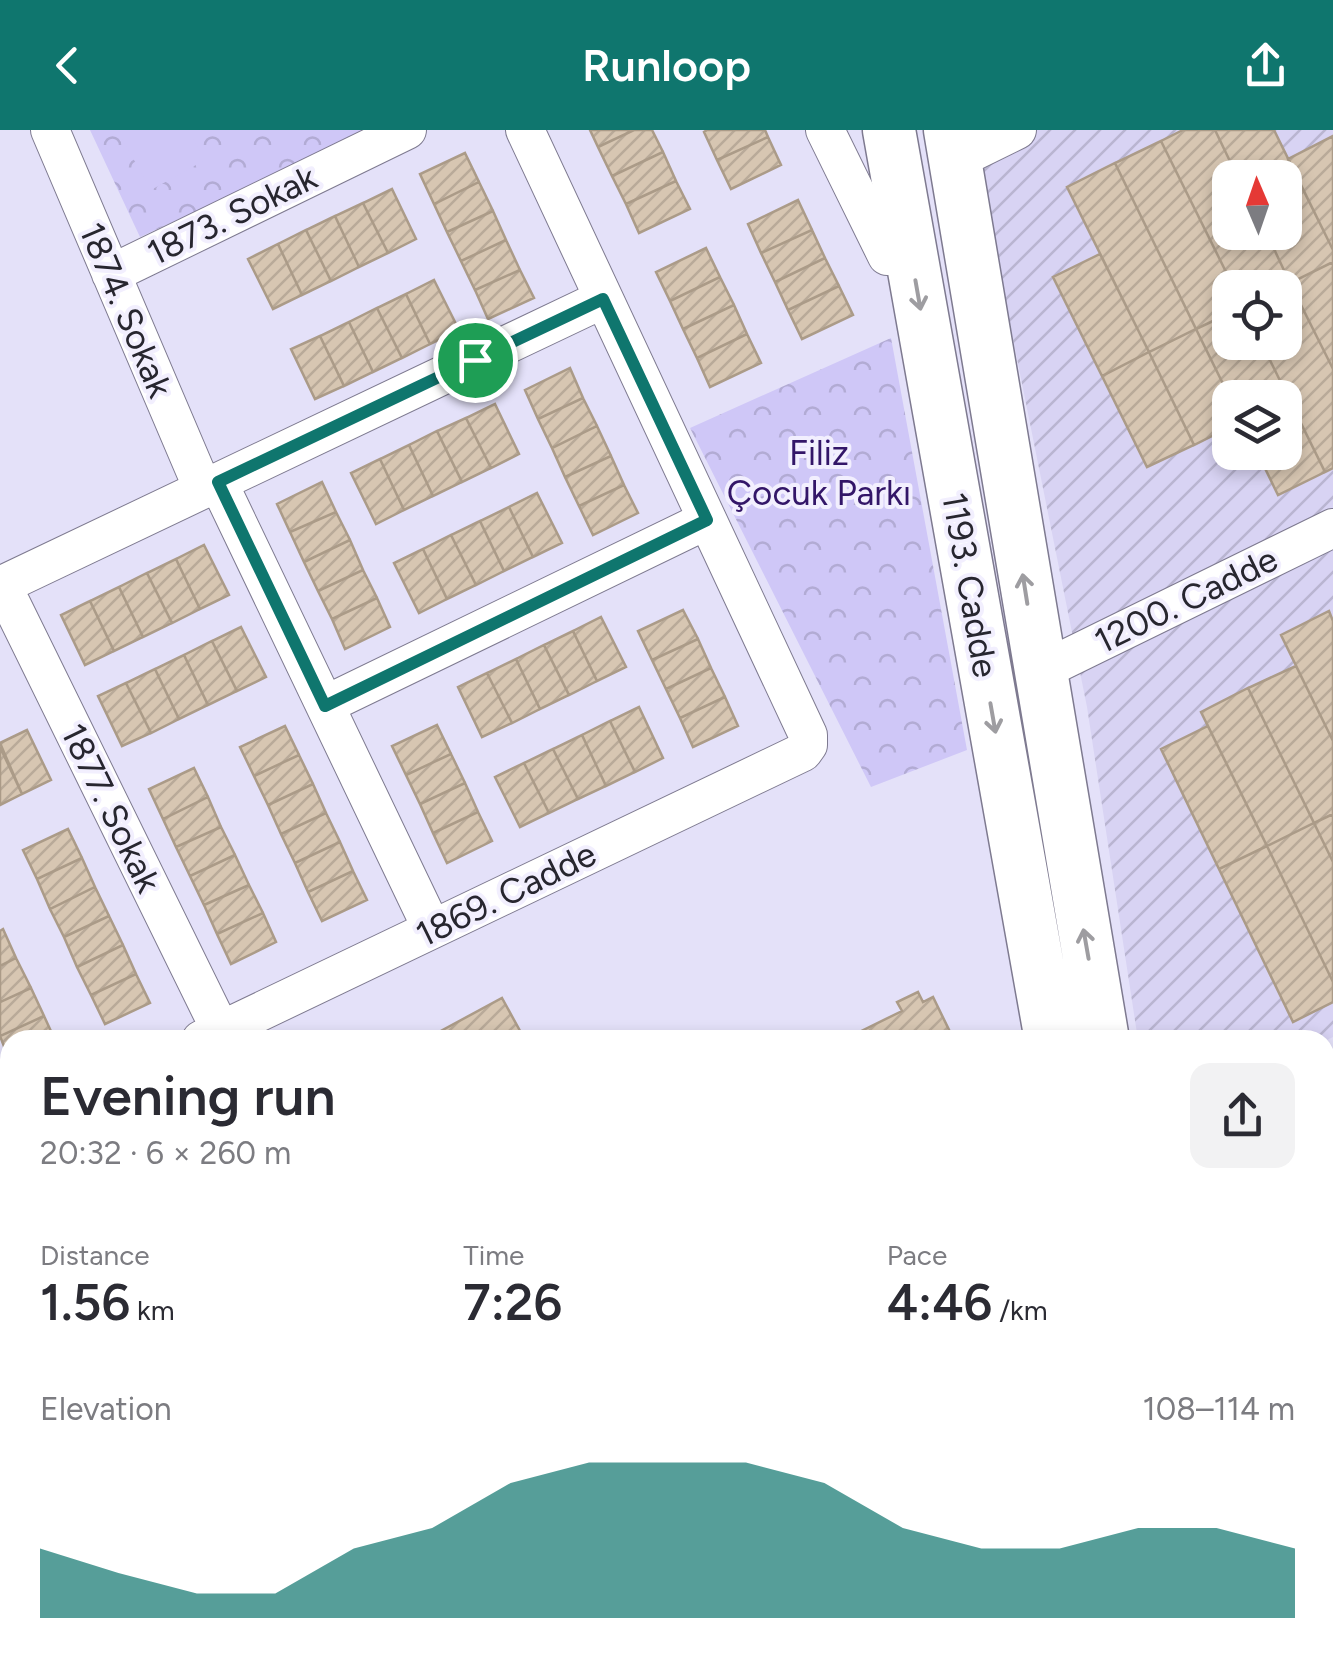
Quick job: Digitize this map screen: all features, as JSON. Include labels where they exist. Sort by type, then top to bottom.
[{"type":"main road","name":"1193. Cadde","points":[[889,130],[1049,1030]]},
{"type":"main road","name":"1193. Cadde","points":[[952,145],[1101,1030]]},
{"type":"street","name":"1874. Sokak","points":[[50,130],[111,274],[210,486],[325,706],[432,929]]},
{"type":"street","name":"1873. Sokak","points":[[111,274],[407,130]]},
{"type":"street","points":[[325,706],[707,520],[524,130]]},
{"type":"street","points":[[826,130],[886,256]]},
{"type":"street","points":[[952,145],[1017,130]]},
{"type":"street","points":[[1,585],[603,299]]},
{"type":"street","name":"1869. Cadde","points":[[221,1030],[803,752],[808,735],[707,520]]},
{"type":"street","name":"1200. Cadde","points":[[1039,672],[1333,528]]},
{"type":"street","name":"1877. Sokak","points":[[1,585],[209,1030]]},
{"type":"shaded area","points":[[971,130],[1333,130],[1333,1030],[1136,1030],[1087,707]]},
{"type":"green space","points":[[90,130],[372,130],[140,237]]},
{"type":"green space","points":[[117,130],[188,130],[205,160],[151,190]]},
{"type":"green space","name":"Filiz Çocuk Parkı","points":[[891,338],[967,750],[871,787],[690,428]]},
{"type":"building","points":[[590,130],[634,130],[598,147]]},
{"type":"building","points":[[634,130],[652,130],[663,152],[612,176],[598,147]]},
{"type":"building","points":[[765,130],[768,137],[717,160],[704,132]]},
{"type":"building","points":[[1183,130],[1215,130],[1229,160],[1212,160],[1212,244],[1161,141]]},
{"type":"building","points":[[1215,130],[1274,130],[1289,160],[1229,160]]},
{"type":"building","points":[[1333,136],[1333,250],[1302,187],[1302,160],[1288,159]]},
{"type":"building","points":[[768,137],[781,165],[731,189],[717,160]]},
{"type":"building","points":[[1161,141],[1225,270],[1212,270],[1212,321],[1196,329],[1115,163]]},
{"type":"building","points":[[663,152],[676,181],[626,204],[612,176]]},
{"type":"building","points":[[465,153],[479,182],[434,204],[420,174]]},
{"type":"building","points":[[1115,163],[1196,329],[1149,352],[1067,187]]},
{"type":"building","points":[[676,181],[690,209],[639,233],[626,204]]},
{"type":"building","points":[[479,182],[493,211],[447,232],[434,204]]},
{"type":"building","points":[[1302,187],[1333,250],[1333,262],[1302,277],[1302,270],[1284,270],[1274,250],[1302,250]]},
{"type":"building","points":[[392,189],[416,239],[388,253],[363,203]]},
{"type":"building","points":[[798,200],[812,230],[761,253],[748,224]]},
{"type":"building","points":[[363,203],[388,253],[359,267],[335,216]]},
{"type":"building","points":[[493,211],[506,240],[461,261],[447,232]]},
{"type":"building","points":[[335,216],[359,267],[331,281],[306,230]]},
{"type":"building","points":[[306,230],[331,281],[302,295],[278,244]]},
{"type":"building","points":[[812,230],[825,258],[775,282],[761,253]]},
{"type":"building","points":[[506,240],[520,270],[475,290],[461,261]]},
{"type":"building","points":[[278,244],[302,295],[273,309],[248,259]]},
{"type":"building","points":[[706,248],[720,277],[670,301],[656,272]]},
{"type":"building","points":[[1215,250],[1274,250],[1284,270],[1225,270]]},
{"type":"building","points":[[1100,254],[1149,352],[1102,376],[1053,277]]},
{"type":"building","points":[[825,258],[839,286],[788,310],[775,282]]},
{"type":"building","points":[[1333,262],[1333,369],[1302,307],[1302,277]]},
{"type":"building","points":[[520,270],[534,298],[488,319],[475,290]]},
{"type":"building","points":[[720,277],[734,305],[683,329],[670,301]]},
{"type":"building","points":[[434,280],[459,330],[430,344],[406,294]]},
{"type":"building","points":[[839,286],[853,315],[802,339],[788,310]]},
{"type":"building","points":[[406,294],[430,344],[402,358],[377,308]]},
{"type":"building","points":[[734,305],[747,334],[697,358],[683,329]]},
{"type":"building","points":[[1302,307],[1333,369],[1333,468],[1325,472],[1302,425],[1302,380],[1280,380],[1270,360],[1302,360]]},
{"type":"building","points":[[377,308],[402,358],[373,372],[349,322]]},
{"type":"building","points":[[1212,321],[1212,360],[1270,360],[1280,380],[1221,380],[1196,329]]},
{"type":"building","points":[[349,322],[373,372],[344,386],[320,336]]},
{"type":"building","points":[[1196,329],[1221,380],[1212,380],[1212,436],[1194,445],[1149,352]]},
{"type":"building","points":[[747,334],[761,363],[710,387],[697,358]]},
{"type":"building","points":[[320,336],[344,386],[315,399],[291,349]]},
{"type":"building","points":[[1149,352],[1194,445],[1147,467],[1102,376]]},
{"type":"building","points":[[570,368],[583,398],[538,419],[525,390]]},
{"type":"building","points":[[583,398],[597,426],[552,448],[538,419]]},
{"type":"building","points":[[495,404],[519,454],[491,468],[466,418]]},
{"type":"building","points":[[466,418],[491,468],[462,482],[437,431]]},
{"type":"building","points":[[1302,425],[1325,472],[1278,495],[1266,470],[1302,470]]},
{"type":"building","points":[[597,426],[611,456],[565,477],[552,448]]},
{"type":"building","points":[[437,431],[462,482],[433,496],[409,445]]},
{"type":"building","points":[[409,445],[433,496],[404,510],[380,459]]},
{"type":"building","points":[[611,456],[624,485],[579,506],[565,477]]},
{"type":"building","points":[[380,459],[404,510],[376,524],[351,473]]},
{"type":"building","points":[[322,482],[336,512],[290,532],[277,504]]},
{"type":"building","points":[[624,485],[638,513],[593,535],[579,506]]},
{"type":"building","points":[[537,493],[562,543],[533,557],[509,507]]},
{"type":"building","points":[[509,507],[533,557],[504,571],[480,521]]},
{"type":"building","points":[[336,512],[350,540],[304,562],[290,532]]},
{"type":"building","points":[[480,521],[504,571],[476,585],[451,535]]},
{"type":"building","points":[[451,535],[476,585],[447,599],[423,549]]},
{"type":"building","points":[[350,540],[363,570],[318,591],[304,562]]},
{"type":"building","points":[[204,545],[229,595],[200,609],[176,559]]},
{"type":"building","points":[[423,549],[447,599],[419,613],[394,563]]},
{"type":"building","points":[[176,559],[200,609],[172,623],[147,573]]},
{"type":"building","points":[[363,570],[377,598],[332,619],[318,591]]},
{"type":"building","points":[[147,573],[172,623],[143,637],[119,587]]},
{"type":"building","points":[[119,587],[143,637],[114,651],[90,601]]},
{"type":"building","points":[[377,598],[390,627],[345,649],[332,619]]},
{"type":"building","points":[[90,601],[114,651],[85,665],[61,615]]},
{"type":"building","points":[[683,610],[698,639],[652,660],[638,631]]},
{"type":"building","points":[[1329,611],[1333,621],[1333,741],[1281,635]]},
{"type":"building","points":[[601,617],[626,667],[597,681],[573,631]]},
{"type":"building","points":[[241,627],[266,677],[237,691],[212,641]]},
{"type":"building","points":[[573,631],[597,681],[569,695],[544,645]]},
{"type":"building","points":[[698,639],[711,668],[666,689],[652,660]]},
{"type":"building","points":[[212,641],[237,691],[208,705],[184,655]]},
{"type":"building","points":[[544,645],[569,695],[540,709],[516,659]]},
{"type":"building","points":[[184,655],[208,705],[179,719],[155,669]]},
{"type":"building","points":[[516,659],[540,709],[512,723],[487,673]]},
{"type":"building","points":[[1296,666],[1333,741],[1333,814],[1314,823],[1248,688]]},
{"type":"building","points":[[711,668],[725,697],[680,718],[666,689]]},
{"type":"building","points":[[155,669],[179,719],[151,733],[126,683]]},
{"type":"building","points":[[487,673],[512,723],[482,737],[458,687]]},
{"type":"building","points":[[126,683],[151,733],[122,746],[98,696]]},
{"type":"building","points":[[1248,688],[1314,823],[1267,846],[1201,712]]},
{"type":"building","points":[[725,697],[738,726],[693,747],[680,718]]},
{"type":"building","points":[[639,707],[663,758],[635,772],[610,721]]},
{"type":"building","points":[[610,721],[635,772],[606,786],[582,735]]},
{"type":"building","points":[[437,725],[451,754],[406,775],[392,746]]},
{"type":"building","points":[[285,726],[299,755],[254,776],[240,747]]},
{"type":"building","points":[[1208,726],[1267,846],[1219,869],[1161,749]]},
{"type":"building","points":[[27,730],[51,780],[22,794],[0,743]]},
{"type":"building","points":[[582,735],[606,786],[578,799],[553,749]]},
{"type":"building","points":[[0,747],[22,794],[0,805]]},
{"type":"building","points":[[553,749],[578,799],[549,813],[524,763]]},
{"type":"building","points":[[451,754],[465,783],[420,804],[406,775]]},
{"type":"building","points":[[299,755],[313,784],[268,805],[254,776]]},
{"type":"building","points":[[524,763],[549,813],[520,827],[495,777]]},
{"type":"building","points":[[194,768],[208,797],[163,819],[149,789]]},
{"type":"building","points":[[465,783],[478,812],[433,833],[420,804]]},
{"type":"building","points":[[313,784],[326,813],[281,834],[268,805]]},
{"type":"building","points":[[208,797],[221,827],[176,847],[163,819]]},
{"type":"building","points":[[478,812],[492,841],[447,863],[433,833]]},
{"type":"building","points":[[326,813],[340,842],[295,863],[281,834]]},
{"type":"building","points":[[1333,814],[1333,862],[1314,823]]},
{"type":"building","points":[[1314,823],[1333,862],[1333,982],[1267,846]]},
{"type":"building","points":[[221,827],[235,855],[190,876],[176,847]]},
{"type":"building","points":[[68,829],[82,858],[37,879],[23,850]]},
{"type":"building","points":[[340,842],[353,871],[308,892],[295,863]]},
{"type":"building","points":[[1267,846],[1333,982],[1333,1002],[1293,1022],[1219,869]]},
{"type":"building","points":[[235,855],[249,885],[204,905],[190,876]]},
{"type":"building","points":[[82,858],[95,887],[50,909],[37,879]]},
{"type":"building","points":[[353,871],[367,900],[322,921],[308,892]]},
{"type":"building","points":[[249,885],[263,913],[217,934],[204,905]]},
{"type":"building","points":[[95,887],[109,916],[64,937],[50,909]]},
{"type":"building","points":[[263,913],[276,942],[231,964],[217,934]]},
{"type":"building","points":[[109,916],[123,945],[77,967],[64,937]]},
{"type":"building","points":[[3,929],[16,958],[0,966],[0,931]]},
{"type":"building","points":[[123,945],[136,974],[91,995],[77,967]]},
{"type":"building","points":[[16,958],[31,988],[0,1002],[0,966]]},
{"type":"building","points":[[136,974],[150,1003],[105,1024],[91,995]]},
{"type":"building","points":[[31,988],[44,1016],[13,1030],[0,1030],[0,1002]]},
{"type":"building","points":[[918,992],[923,1002],[933,997],[949,1030],[863,1030],[902,1011],[897,1002]]},
{"type":"building","points":[[502,998],[520,1030],[443,1030]]},
{"type":"building","points":[[44,1016],[50,1030],[13,1030]]},
{"type":"route","points":[[603,299],[707,520],[325,706],[218,482],[475,360],[603,299]]}]
